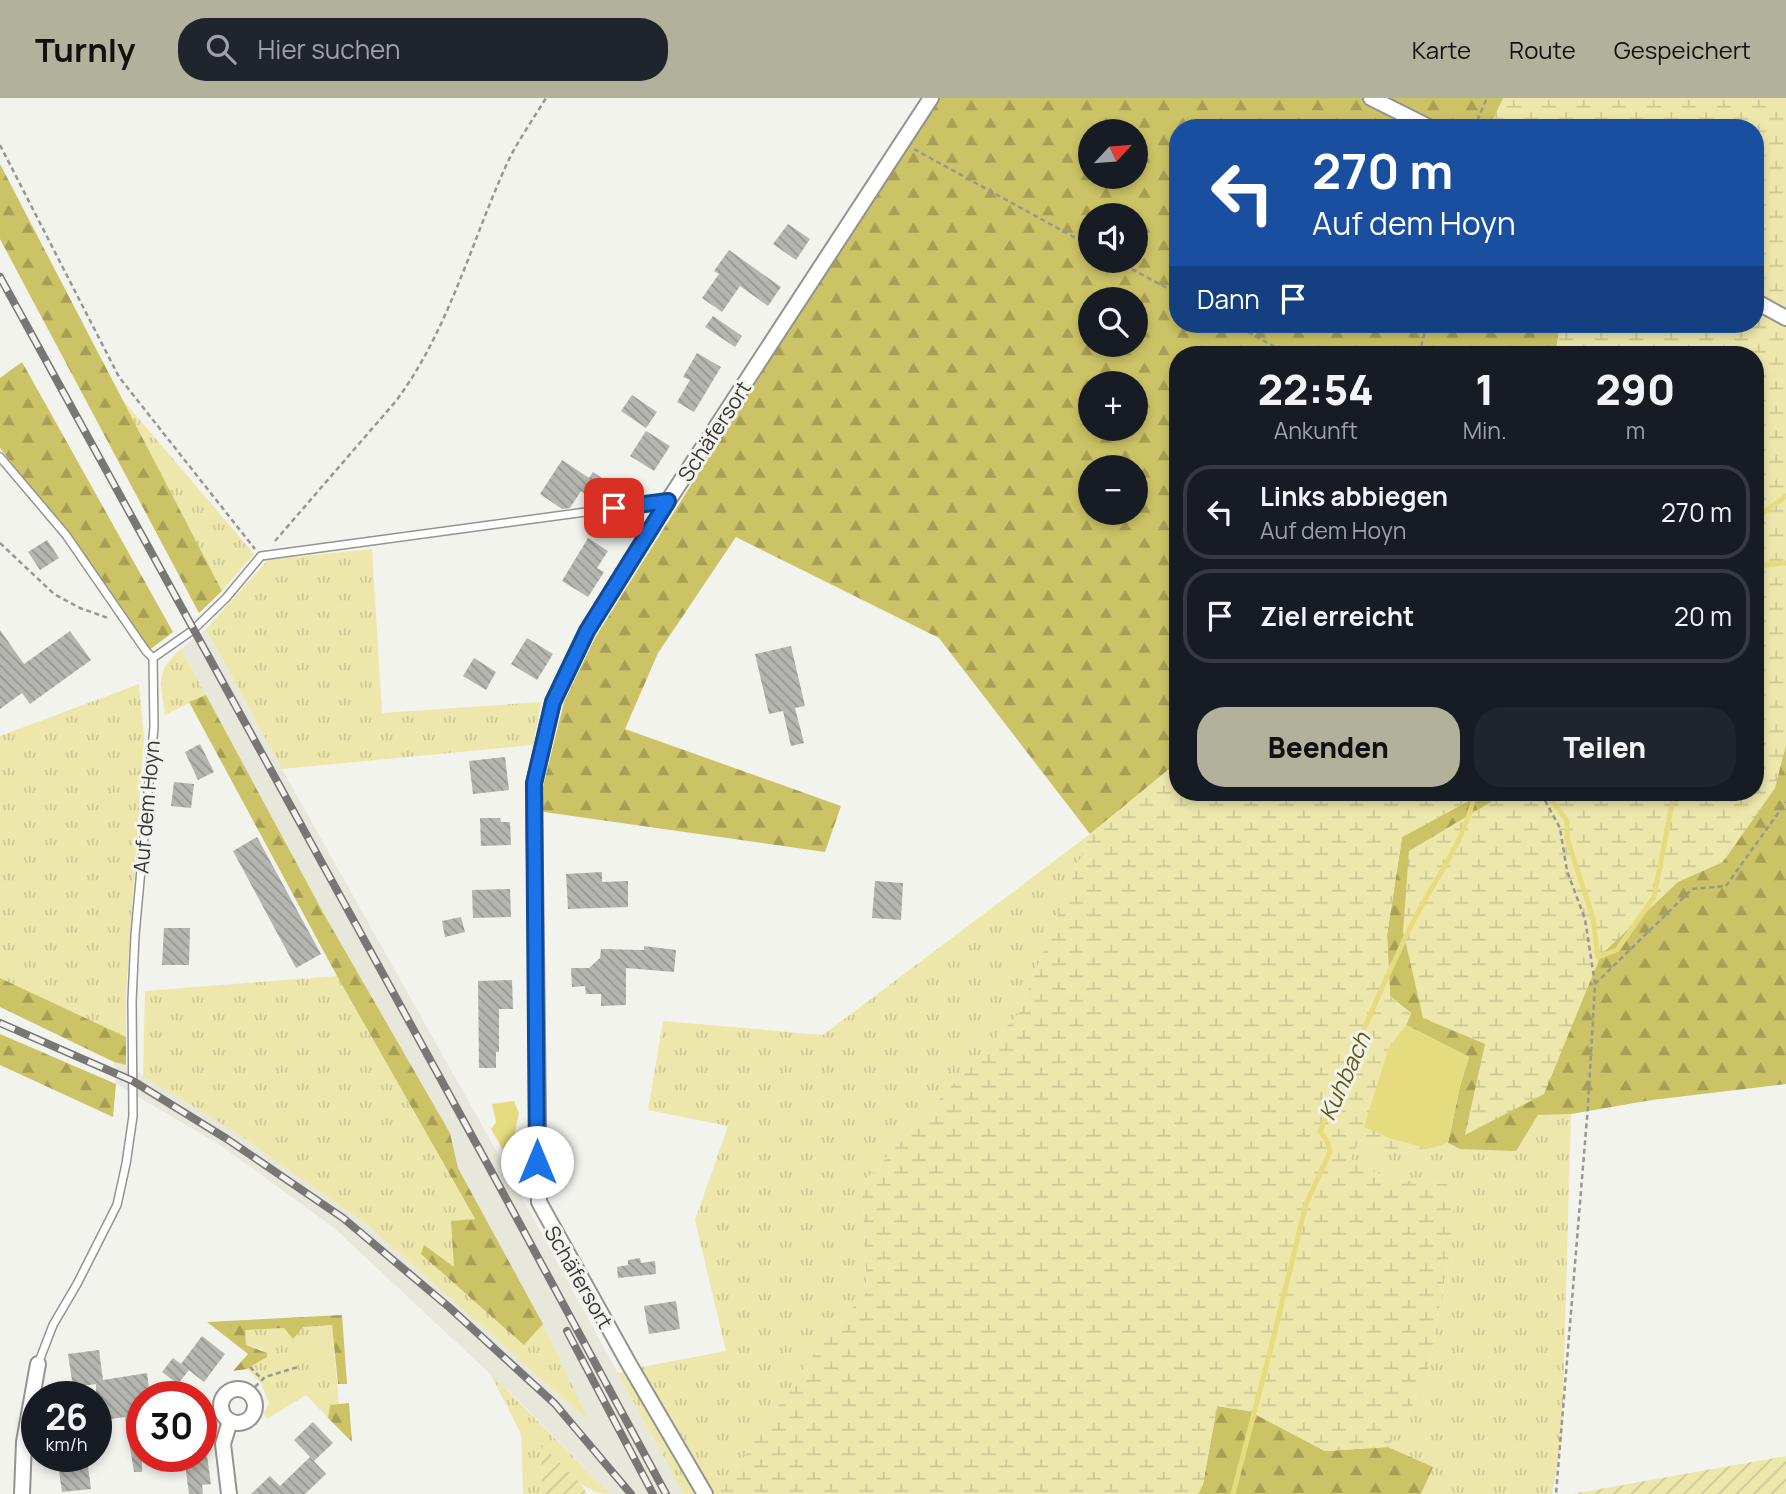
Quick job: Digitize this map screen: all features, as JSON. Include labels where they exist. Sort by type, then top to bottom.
[{"type":"street","name":"Schäfersort","points":[[705,1494],[538,1202],[534,783],[553,702],[587,631],[668,501],[931,98]]},
{"type":"street","points":[[1371,98],[1413,119]]},
{"type":"street","points":[[1764,306],[1786,318]]},
{"type":"street","name":"Auf dem Hoyn","points":[[22,1494],[24,1441],[38,1364]]},
{"type":"street","points":[[236,1389],[249,1393],[254,1399],[254,1413],[244,1422],[230,1422],[222,1410],[224,1397],[236,1389]]},
{"type":"street","points":[[229,1494],[223,1444],[230,1422]]},
{"type":"lane","points":[[0,457],[66,535],[153,658],[193,630],[226,598],[261,556],[668,501]]},
{"type":"lane","name":"Auf dem Hoyn","points":[[38,1364],[54,1325],[83,1275],[117,1205],[126,1164],[133,1116],[132,988],[153,727],[153,658]]},
{"type":"path","points":[[0,145],[119,377],[261,556],[414,377],[442,322],[506,165],[546,98]]},
{"type":"path","points":[[1478,119],[1487,98]]},
{"type":"path","points":[[902,143],[1078,239]]},
{"type":"path","points":[[1139,273],[1169,289]]},
{"type":"path","points":[[1250,333],[1273,346]]},
{"type":"path","points":[[0,543],[54,594],[79,608],[128,625]]},
{"type":"path","points":[[1545,801],[1560,828],[1567,871],[1585,919],[1595,984],[1556,1494]]},
{"type":"path","points":[[1595,984],[1692,890],[1726,886],[1786,802]]},
{"type":"path","points":[[250,1367],[263,1380]]},
{"type":"path","points":[[249,1393],[263,1380],[298,1367]]},
{"type":"shaded area","points":[[206,629],[684,1494],[610,1494],[516,1398],[333,1227],[220,1145],[116,1084],[114,1062],[126,1065],[232,1130],[369,1226],[588,1419],[543,1324],[458,1168],[450,1133],[325,916],[181,649]]},
{"type":"shaded area","points":[[1406,1025],[1469,1057],[1448,1143],[1429,1149],[1392,1139],[1364,1127],[1389,1047]]},
{"type":"shaded area","points":[[514,1101],[519,1113],[515,1132],[524,1168],[521,1173],[517,1173],[491,1129],[496,1122],[492,1104]]},
{"type":"green space","points":[[934,98],[1786,98],[1786,1084],[1652,1100],[1571,1114],[1538,1115],[1516,1151],[1460,1149],[1448,1143],[1469,1057],[1406,1025],[1411,1013],[1390,996],[1387,935],[1402,837],[1468,801],[1764,801],[1764,346],[1169,346],[1169,769],[1090,834],[939,638],[736,537],[658,653],[625,729],[841,806],[825,852],[537,811],[564,702],[595,638]]},
{"type":"green space","points":[[1503,98],[1786,98],[1786,745],[1775,788],[1723,862],[1678,882],[1601,955],[1544,1094],[1465,1135],[1485,1044],[1423,1018],[1403,931],[1409,851],[1493,801],[1764,801],[1764,346],[1556,346],[1559,333],[1764,333],[1764,119],[1493,119]]},
{"type":"green space","points":[[0,164],[222,591],[199,613],[0,239]]},
{"type":"green space","points":[[22,362],[173,632],[148,651],[45,506],[0,448],[0,378]]},
{"type":"green space","points":[[121,398],[254,554],[222,591]]},
{"type":"green space","points":[[372,549],[382,713],[541,702],[533,745],[282,769],[206,629],[268,560]]},
{"type":"green space","points":[[181,649],[206,695],[165,715],[161,679],[172,657]]},
{"type":"green space","points":[[139,684],[144,738],[126,993],[126,1037],[0,978],[0,736]]},
{"type":"green space","points":[[206,695],[325,916],[450,1133],[458,1168],[543,1324],[524,1345],[421,1254],[424,1245],[454,1267],[451,1221],[475,1219],[337,976],[189,702]]},
{"type":"green space","points":[[1169,769],[1169,801],[1468,801],[1402,837],[1387,935],[1390,996],[1411,1014],[1389,1047],[1392,1139],[1429,1149],[1399,1153],[1360,1140],[1350,1159],[1385,1176],[1447,1184],[1454,1208],[1448,1261],[1426,1382],[1388,1447],[1325,1451],[1249,1411],[1217,1406],[1203,1484],[1198,1494],[719,1494],[822,1342],[867,1292],[862,1184],[1019,1013],[1090,834]]},
{"type":"green space","points":[[1090,834],[1019,1013],[862,1184],[867,1292],[822,1342],[719,1494],[714,1494],[636,1368],[726,1351],[695,1220],[728,1126],[648,1110],[663,1021],[823,1035]]},
{"type":"green space","points":[[337,976],[475,1220],[524,1345],[543,1324],[589,1421],[369,1226],[232,1130],[143,1076],[145,991]]},
{"type":"green space","points":[[0,978],[126,1037],[126,1065],[114,1062],[0,1007]]},
{"type":"green space","points":[[0,1034],[116,1084],[113,1117],[0,1065]]},
{"type":"green space","points":[[1571,1114],[1562,1439],[1552,1494],[1421,1494],[1433,1467],[1388,1447],[1426,1382],[1448,1261],[1447,1184],[1385,1176],[1350,1159],[1360,1140],[1399,1153],[1448,1143],[1460,1149],[1537,1115]]},
{"type":"green space","points":[[342,1315],[347,1384],[338,1384],[332,1325],[303,1327],[293,1339],[284,1328],[245,1330],[246,1345],[267,1353],[267,1357],[247,1369],[233,1371],[248,1354],[207,1322]]},
{"type":"green space","points":[[332,1325],[339,1404],[330,1405],[328,1418],[306,1395],[267,1419],[264,1414],[269,1403],[261,1383],[247,1369],[263,1360],[263,1350],[245,1345],[245,1330]]},
{"type":"green space","points":[[332,1333],[335,1373],[314,1374],[311,1334]]},
{"type":"green space","points":[[627,1371],[698,1494],[684,1494],[618,1373]]},
{"type":"green space","points":[[490,1373],[610,1494],[599,1493],[580,1483],[541,1445],[542,1494],[523,1494],[521,1434]]},
{"type":"green space","points":[[349,1403],[352,1442],[328,1418],[330,1405]]},
{"type":"green space","points":[[1217,1406],[1249,1411],[1325,1451],[1388,1447],[1433,1467],[1421,1494],[1198,1494],[1203,1484]]},
{"type":"green space","points":[[541,1444],[581,1484],[587,1494],[542,1494]]},
{"type":"green space","points":[[1786,1456],[1786,1494],[1572,1494]]},
{"type":"building","points":[[788,224],[810,239],[796,260],[773,244]]},
{"type":"building","points":[[729,250],[781,287],[768,306],[740,286],[722,312],[702,298],[719,274],[714,271]]},
{"type":"building","points":[[713,316],[742,336],[735,347],[705,327]]},
{"type":"building","points":[[697,353],[721,367],[694,412],[677,402],[690,380],[683,377]]},
{"type":"building","points":[[632,395],[657,412],[646,428],[621,411]]},
{"type":"building","points":[[646,431],[670,446],[654,471],[630,456]]},
{"type":"building","points":[[562,460],[589,478],[593,472],[615,487],[605,503],[600,504],[581,491],[570,508],[562,509],[540,494]]},
{"type":"building","points":[[588,538],[608,551],[597,568],[604,572],[588,597],[562,581]]},
{"type":"building","points":[[47,540],[59,558],[40,570],[28,552]]},
{"type":"building","points":[[0,630],[24,664],[70,631],[91,660],[30,704],[22,693],[0,709]]},
{"type":"building","points":[[527,638],[553,654],[537,680],[511,664]]},
{"type":"building","points":[[791,646],[805,706],[795,708],[804,743],[791,746],[783,711],[769,714],[755,654]]},
{"type":"building","points":[[474,658],[496,672],[486,690],[463,676]]},
{"type":"building","points":[[200,744],[214,772],[198,780],[185,752]]},
{"type":"building","points":[[505,757],[509,790],[473,794],[469,761]]},
{"type":"building","points":[[174,782],[194,784],[191,808],[171,806]]},
{"type":"building","points":[[480,818],[500,818],[501,822],[510,822],[511,845],[481,846]]},
{"type":"building","points":[[257,837],[321,954],[296,968],[233,851]]},
{"type":"building","points":[[602,872],[602,882],[628,881],[628,907],[568,909],[566,874]]},
{"type":"building","points":[[875,881],[903,883],[901,920],[872,918]]},
{"type":"building","points":[[510,889],[511,917],[473,918],[472,890]]},
{"type":"building","points":[[461,917],[465,932],[445,937],[442,921]]},
{"type":"building","points":[[164,928],[190,928],[189,965],[162,965]]},
{"type":"building","points":[[644,946],[676,950],[674,972],[626,968],[626,1005],[601,1006],[601,994],[586,994],[585,986],[572,987],[571,968],[589,968],[600,958],[601,949],[644,950]]},
{"type":"building","points":[[512,980],[513,1009],[499,1009],[499,1052],[496,1052],[496,1068],[479,1068],[478,981]]},
{"type":"building","points":[[640,1258],[641,1263],[655,1261],[656,1274],[618,1278],[617,1267],[628,1265],[628,1260]]},
{"type":"building","points":[[676,1301],[680,1329],[649,1334],[644,1306]]},
{"type":"building","points":[[202,1336],[225,1354],[205,1381],[181,1364]]},
{"type":"building","points":[[99,1350],[103,1380],[147,1373],[148,1381],[126,1381],[126,1423],[125,1417],[112,1419],[112,1381],[72,1381],[68,1354]]},
{"type":"building","points":[[173,1358],[189,1370],[180,1381],[174,1381],[162,1372]]},
{"type":"building","points":[[313,1422],[333,1443],[314,1461],[294,1440]]},
{"type":"building","points":[[310,1457],[326,1474],[305,1494],[251,1494],[270,1476],[280,1486]]},
{"type":"building","points":[[59,1472],[89,1472],[91,1489],[62,1492]]},
{"type":"building","points":[[186,1472],[209,1472],[211,1484],[202,1485],[203,1494],[189,1494]]},
{"type":"waterway","name":"Kuhbach","points":[[1764,512],[1786,496]]},
{"type":"waterway","points":[[1764,565],[1786,563]]},
{"type":"waterway","name":"Kuhbach","points":[[1233,1494],[1306,1204],[1330,1152],[1320,1131],[1401,948],[1464,828],[1473,801]]},
{"type":"waterway","name":"Kuhbach","points":[[1552,801],[1567,821],[1567,838],[1593,918],[1598,957],[1617,950],[1654,897],[1672,804],[1675,801]]},
{"type":"railway","points":[[0,277],[666,1494]]},
{"type":"railway","points":[[0,1023],[133,1081],[227,1139],[343,1218],[450,1308],[555,1404],[631,1494]]},
{"type":"railway","points":[[567,1331],[653,1494]]},
{"type":"route","points":[[537,1162],[534,783],[553,702],[587,631],[668,501],[614,508]]}]
